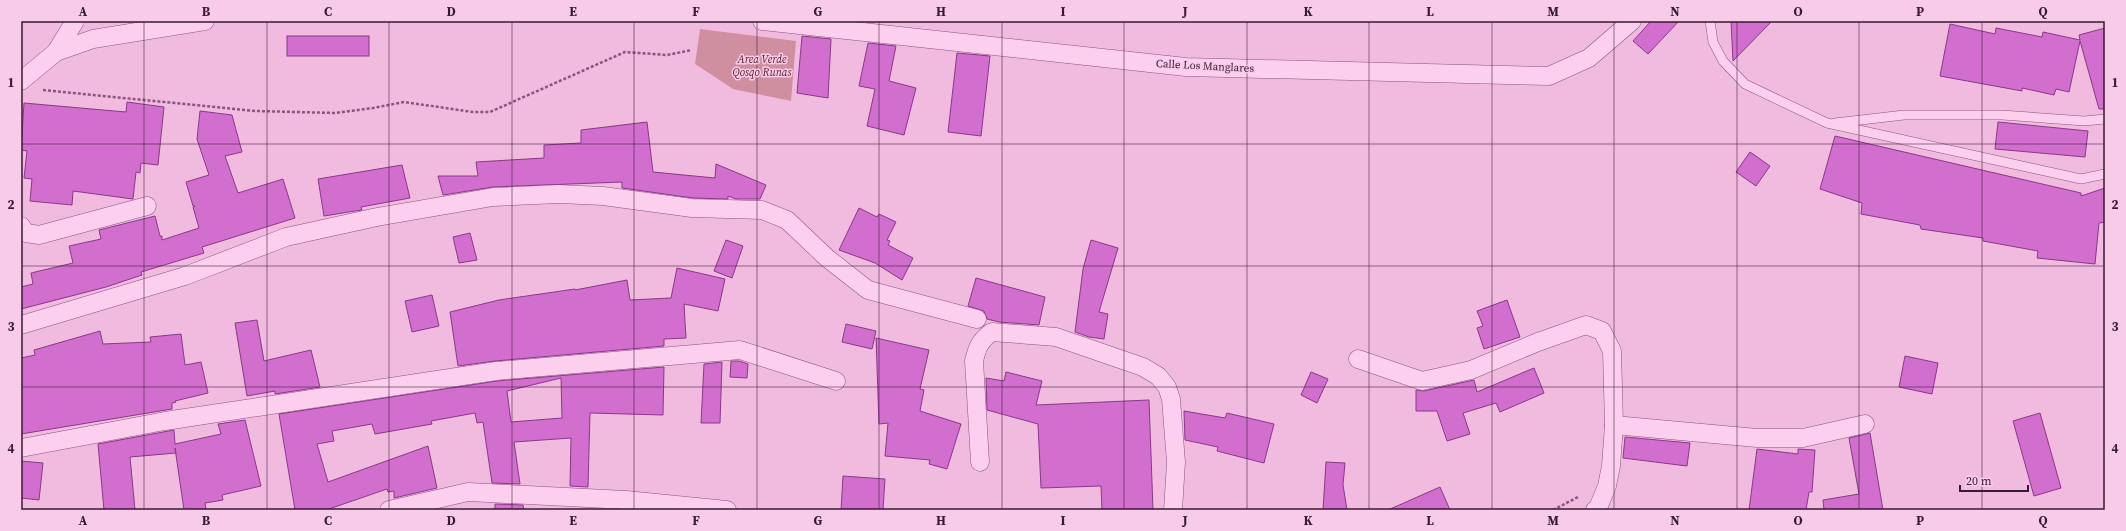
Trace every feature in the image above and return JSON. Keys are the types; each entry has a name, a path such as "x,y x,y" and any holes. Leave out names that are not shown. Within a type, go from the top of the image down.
{"street":[{"path":"29,85 56,52 75,21"},
{"path":"56,52 93,39 205,21"},
{"name":"Calle Los Manglares","path":"762,21 1186,67 1549,76 1589,58 1632,21"},
{"path":"21,325 185,276 286,237 377,217 493,197 559,194 602,196 692,208 762,210 787,220 827,258 868,290 976,319"},
{"path":"21,226 26,233 39,235 147,206"},
{"path":"1358,358 1422,381 1471,370 1538,342 1586,325 1602,331 1612,351 1614,425 1608,486 1598,508 1595,510"},
{"path":"980,462 974,361 977,348 982,339 992,332 1056,337 1143,367 1158,376 1167,387 1171,399 1176,462 1173,510"},
{"path":"21,448 166,422 496,371 740,350 836,381"},
{"path":"1614,425 1757,438 1803,438 1865,424"},
{"path":"389,510 468,492 626,500 727,510"}],"lane":[{"path":"1710,21 1713,42 1723,61 1745,84 1827,123 2081,179 2105,174"},
{"path":"1827,123 1904,115 2002,115 2084,121 2105,119"}],"path":[{"path":"29,85 255,111 335,113 404,102 473,112 490,112 625,52 667,55 692,50"}],"green space":[{"name":"Area Verde Qosqo Runas","path":"700,29 796,41 791,101 733,89 695,64"}],"building":[{"path":"1651,21 1679,21 1648,54 1633,41"},
{"path":"1731,21 1772,21 1733,61"},
{"path":"1950,24 1995,34 1996,28 2042,37 2043,32 2080,40 2079,35 2105,28 2105,109 2099,109 2080,41 2069,92 2056,89 2054,95 2022,88 2022,91 1940,76"},
{"path":"287,36 369,36 369,56 287,56"},
{"path":"802,36 831,39 828,98 797,93"},
{"path":"868,43 896,46 889,81 916,88 904,135 867,126 875,89 859,86"},
{"path":"957,53 990,56 981,136 948,132"},
{"path":"127,102 164,107 158,165 141,163 140,173 136,172 133,199 73,191 72,205 30,201 32,179 24,178 27,151 21,150 24,103 126,112"},
{"path":"200,111 232,115 242,152 225,156 238,193 283,179 295,218 202,247 204,253 141,272 142,275 106,287 21,309 21,287 33,284 31,273 73,263 69,246 101,239 99,230 155,216 162,240 199,228 193,207 195,206 193,206 186,182 209,175 197,139"},
{"path":"647,122 653,172 715,178 716,164 766,185 760,199 736,199 728,196 728,199 693,198 622,188 622,182 493,187 443,195 438,176 478,176 476,162 544,158 544,145 581,143 581,130"},
{"path":"1998,122 2088,131 2085,157 1995,149"},
{"path":"1835,136 2081,193 2081,196 2105,188 2105,222 2099,223 2095,264 2037,258 2038,251 1983,241 1983,238 1921,229 1920,225 1861,214 1862,203 1820,189"},
{"path":"1750,152 1770,166 1756,186 1736,172"},
{"path":"402,165 410,198 361,207 362,210 324,216 318,179"},
{"path":"859,208 877,217 879,214 896,222 887,240 890,241 888,245 913,258 902,280 875,263 839,250"},
{"path":"470,233 477,260 459,263 453,237"},
{"path":"726,240 743,246 732,278 714,271"},
{"path":"1091,240 1118,248 1099,312 1108,314 1104,339 1089,337 1075,332 1083,269"},
{"path":"677,268 725,279 718,311 684,304 686,338 664,339 664,346 495,361 458,366 450,312 499,300 575,290 627,280 630,300 671,298"},
{"path":"976,278 1045,297 1039,325 999,322 987,319 984,311 968,306"},
{"path":"432,295 439,326 412,332 405,301"},
{"path":"1507,300 1520,337 1484,349 1477,328 1483,326 1477,311"},
{"path":"257,320 264,361 311,350 320,387 275,394 275,391 247,396 235,323"},
{"path":"846,324 876,331 872,349 842,342"},
{"path":"100,331 103,344 151,342 150,337 181,334 185,365 201,362 208,393 175,401 176,402 172,403 172,409 21,434 21,358 35,355 34,350"},
{"path":"876,338 929,350 920,389 924,390 920,411 961,424 947,469 929,464 930,460 885,456 888,423 879,424"},
{"path":"1905,356 1938,363 1932,394 1899,387"},
{"path":"731,361 739,361 748,364 747,378 730,377"},
{"path":"722,362 720,423 701,423 704,364"},
{"path":"664,367 663,415 590,413 588,487 570,486 571,438 514,442 520,484 492,483 483,422 477,423 475,413 431,421 432,424 375,434 372,424 332,431 334,441 317,444 328,482 428,446 437,488 394,498 394,491 388,492 387,489 326,510 295,510 279,414 497,381","holes":["561,378 562,418 511,422 507,391"]},
{"path":"1534,368 1544,393 1500,412 1496,403 1463,413 1470,434 1447,441 1437,411 1416,411 1416,390 1424,391 1474,380 1477,392"},
{"path":"1006,372 1042,381 1036,405 1149,400 1153,510 1102,510 1101,486 1041,488 1038,424 987,410 986,378 1004,381"},
{"path":"1311,372 1328,379 1317,403 1301,395"},
{"path":"1184,411 1225,418 1227,413 1274,424 1264,463 1217,451 1218,447 1185,440"},
{"path":"2040,413 2061,488 2034,496 2013,421"},
{"path":"245,420 261,486 222,495 223,500 205,503 206,510 184,510 176,453 130,457 135,510 104,510 98,444 174,430 175,444 221,434 218,424"},
{"path":"1870,433 1883,510 1824,510 1823,500 1859,494 1849,438"},
{"path":"1625,437 1690,443 1687,466 1623,458"},
{"path":"1757,449 1798,454 1798,449 1815,450 1812,492 1809,492 1806,510 1749,510"},
{"path":"21,461 43,463 39,500 21,498"},
{"path":"1326,462 1345,463 1343,485 1347,510 1323,510"},
{"path":"843,476 885,479 883,510 841,510"},
{"path":"1440,487 1450,510 1388,510"},
{"path":"495,504 523,505 524,510 495,510"}]}
